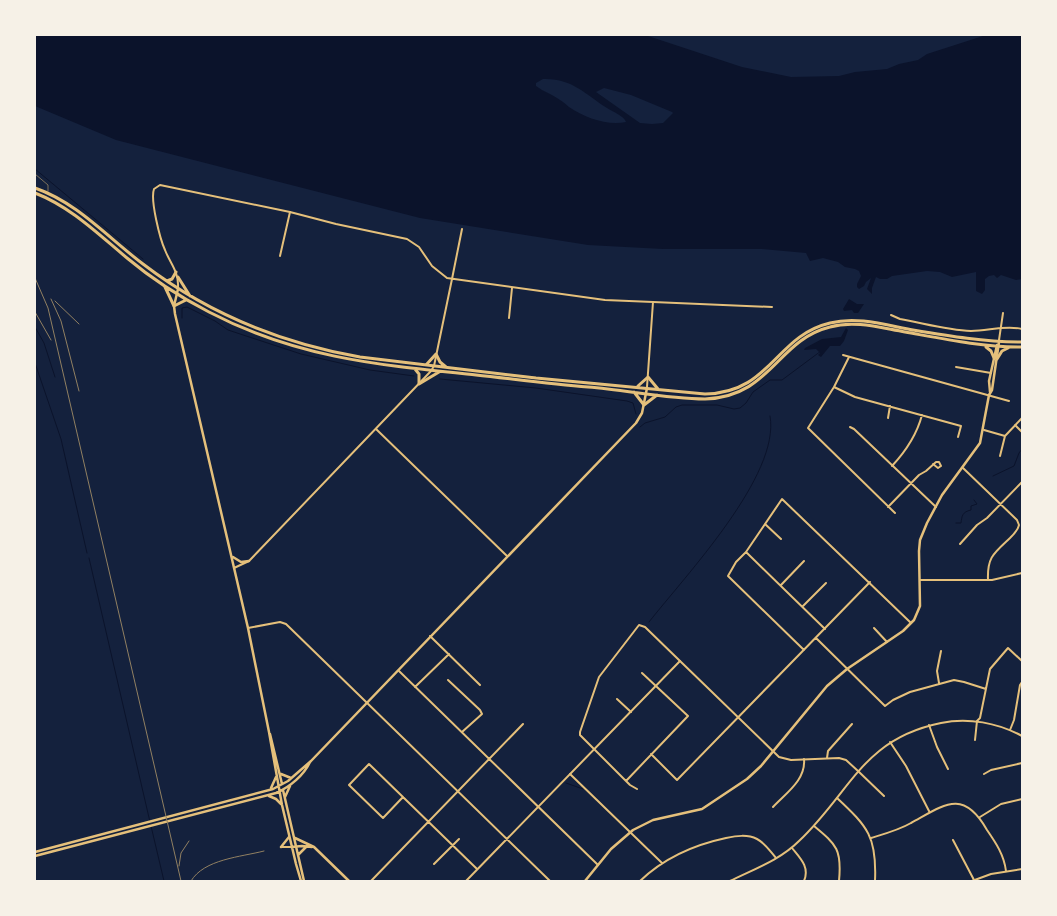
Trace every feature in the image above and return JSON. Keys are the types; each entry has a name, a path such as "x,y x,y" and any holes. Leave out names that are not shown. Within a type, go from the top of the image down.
{"highway":[{"path":"35,188 48,193 79,211 132,256 166,281 191,296 252,327 307,346 360,357 705,394 722,393 748,384 761,374 788,346 804,334 821,326 841,321 871,322 963,338 999,342 1022,342"},
{"path":"35,193 76,216 137,267 186,300 251,332 306,351 357,362 705,399 736,393 749,387 763,377 790,349 806,337 822,329 841,325 870,326 983,346 1022,347"},
{"path":"166,281 172,279 176,272"},
{"path":"178,277 191,296"},
{"path":"165,286 174,306 186,300"},
{"path":"983,346 991,351 995,358 1008,347"},
{"path":"425,365 436,354 440,362 446,367"},
{"path":"415,368 419,374 418,384"},
{"path":"418,384 440,372"},
{"path":"637,387 648,377 658,389"},
{"path":"634,392 644,405 658,394"}],"main road":[{"path":"178,289 174,306 175,314 248,628 291,847 303,881"},
{"path":"989,394 991,373 999,342"},
{"path":"585,881 611,849 629,832 653,820 702,809 747,779 760,767 823,690 847,669 888,642 911,623 919,608 920,542 927,522 945,492 978,448 994,376 995,358"},
{"path":"991,373 994,376"},
{"path":"35,854 270,790 282,785 311,760 636,423 644,405 647,388"},
{"path":"232,556 239,561 249,561"},
{"path":"269,732 272,736 303,881"},
{"path":"176,816 279,791 290,785 308,767 311,760"},
{"path":"280,774 291,778"},
{"path":"270,790 276,776"},
{"path":"285,797 290,785"},
{"path":"268,795 282,805"},
{"path":"294,837 314,847 350,881"},
{"path":"281,847 289,838"},
{"path":"298,855 307,846"},
{"path":"291,847 314,847"}],"street":[{"path":"178,289 178,277 162,242 153,200 154,189 160,185 407,239 419,247 438,273 452,279 605,300 772,307"},
{"path":"280,256 290,212"},
{"path":"234,568 249,561 431,371 434,366 462,229"},
{"path":"509,318 512,288"},
{"path":"647,388 652,302"},
{"path":"999,342 1003,313"},
{"path":"891,315 900,319 963,330 1008,327 1022,329"},
{"path":"843,355 1010,401"},
{"path":"849,357 834,387 808,428 894,513"},
{"path":"956,367 991,373"},
{"path":"834,387 848,395 961,426 958,437"},
{"path":"888,418 890,406"},
{"path":"892,466 903,455 918,429 922,415"},
{"path":"1000,456 1005,436 1022,418"},
{"path":"1015,425 1022,432"},
{"path":"850,427 936,507"},
{"path":"376,428 507,556"},
{"path":"983,430 1005,436"},
{"path":"888,507 933,464"},
{"path":"964,468 1000,503 1019,525 1016,532 991,557 988,566 988,580"},
{"path":"960,544 1022,482"},
{"path":"804,650 728,576 782,499 911,623"},
{"path":"765,524 781,539"},
{"path":"746,552 825,629"},
{"path":"780,586 804,561"},
{"path":"919,580 988,580 1022,573"},
{"path":"803,607 826,582"},
{"path":"651,754 678,780 870,582"},
{"path":"248,628 280,622 286,624 550,881"},
{"path":"637,789 626,781 580,736 580,732 599,677 640,625 645,627 779,757 784,759 839,758 846,760 884,796"},
{"path":"874,628 888,642"},
{"path":"430,636 480,684"},
{"path":"816,638 885,706 910,692 954,680 986,690"},
{"path":"975,740 977,721 980,718 990,668 1008,648 1022,662"},
{"path":"939,684 937,672 941,651"},
{"path":"415,687 449,654"},
{"path":"466,881 680,661"},
{"path":"397,670 598,865"},
{"path":"626,781 688,716 642,673"},
{"path":"448,680 482,714 462,732"},
{"path":"1010,730 1022,682"},
{"path":"617,698 631,712"},
{"path":"730,881 792,848 814,826 858,771 890,742 907,733 929,725 952,721 977,721 1010,730 1022,736"},
{"path":"371,881 523,724"},
{"path":"827,758 832,746 852,724"},
{"path":"929,725 948,769"},
{"path":"890,742 906,766 930,812"},
{"path":"773,807 802,775 804,759"},
{"path":"984,774 990,770 1022,763"},
{"path":"403,797 383,818 349,785 369,764 403,797 452,846 477,870"},
{"path":"570,774 662,863"},
{"path":"837,798 859,817 871,838 876,858 875,881"},
{"path":"980,817 1000,804 1022,799"},
{"path":"871,838 909,824 941,806 958,804 967,807 980,817 1001,852 1006,871"},
{"path":"814,826 830,840 838,851 841,862 839,881"},
{"path":"640,881 662,863 687,849 711,841 740,836 756,839 765,845 776,858"},
{"path":"434,864 459,839"},
{"path":"953,840 973,880 1022,868"},
{"path":"281,847 291,847"},
{"path":"792,848 805,866 807,872 804,881"}],"lane":[{"path":"35,174 48,185 48,193"}],"water":[{"path":"35,35 645,35 742,67 791,77 839,76 855,72 887,69 918,60 927,54 986,35 1022,35 1022,279 1016,280 1001,275 997,278 994,275 989,276 985,279 985,290 982,294 976,291 976,272 952,277 940,272 927,271 892,276 887,279 876,277 872,294 867,289 871,278 859,289 857,284 861,276 859,271 823,258 810,261 806,253 762,249 663,249 588,245 420,218 116,140 35,106","holes":["543,79 562,81 578,88 621,116 626,122 604,122 582,115 536,86 536,83","604,88 631,95 673,113 663,123 640,123 596,92"]},
{"path":"849,299 857,304 864,304 858,313 854,313 852,310 844,311 843,309"},
{"path":"846,328 848,330 840,346 830,346 821,357 816,349 804,350 822,339 841,337"}],"waterway":[{"path":"35,169 143,259"},
{"path":"182,318 182,308 187,307 228,330 301,354 370,370 414,376"},
{"path":"35,327 44,343 55,377"},
{"path":"640,427 645,423 665,417 676,407 682,405 717,405 734,409 740,408 746,403 753,392 770,380 782,380 821,351"},
{"path":"35,363 61,439 87,553"},
{"path":"440,379 536,388 627,401 633,403 636,414"},
{"path":"649,622 706,552 746,495 761,467 769,440 770,416"},
{"path":"993,476 1014,466 1022,449"},
{"path":"956,523 961,523 964,513 971,510 971,506 977,504 974,500"},
{"path":"89,558 150,822"},
{"path":"566,783 583,789"},
{"path":"151,826 164,881"}],"railway":[{"path":"35,278 48,308 181,881"},
{"path":"51,299 61,321 79,391"},
{"path":"55,301 79,324"},
{"path":"35,312 51,340"},
{"path":"179,866 181,853 189,841"},
{"path":"191,881 197,874 214,863 264,851"}]}
